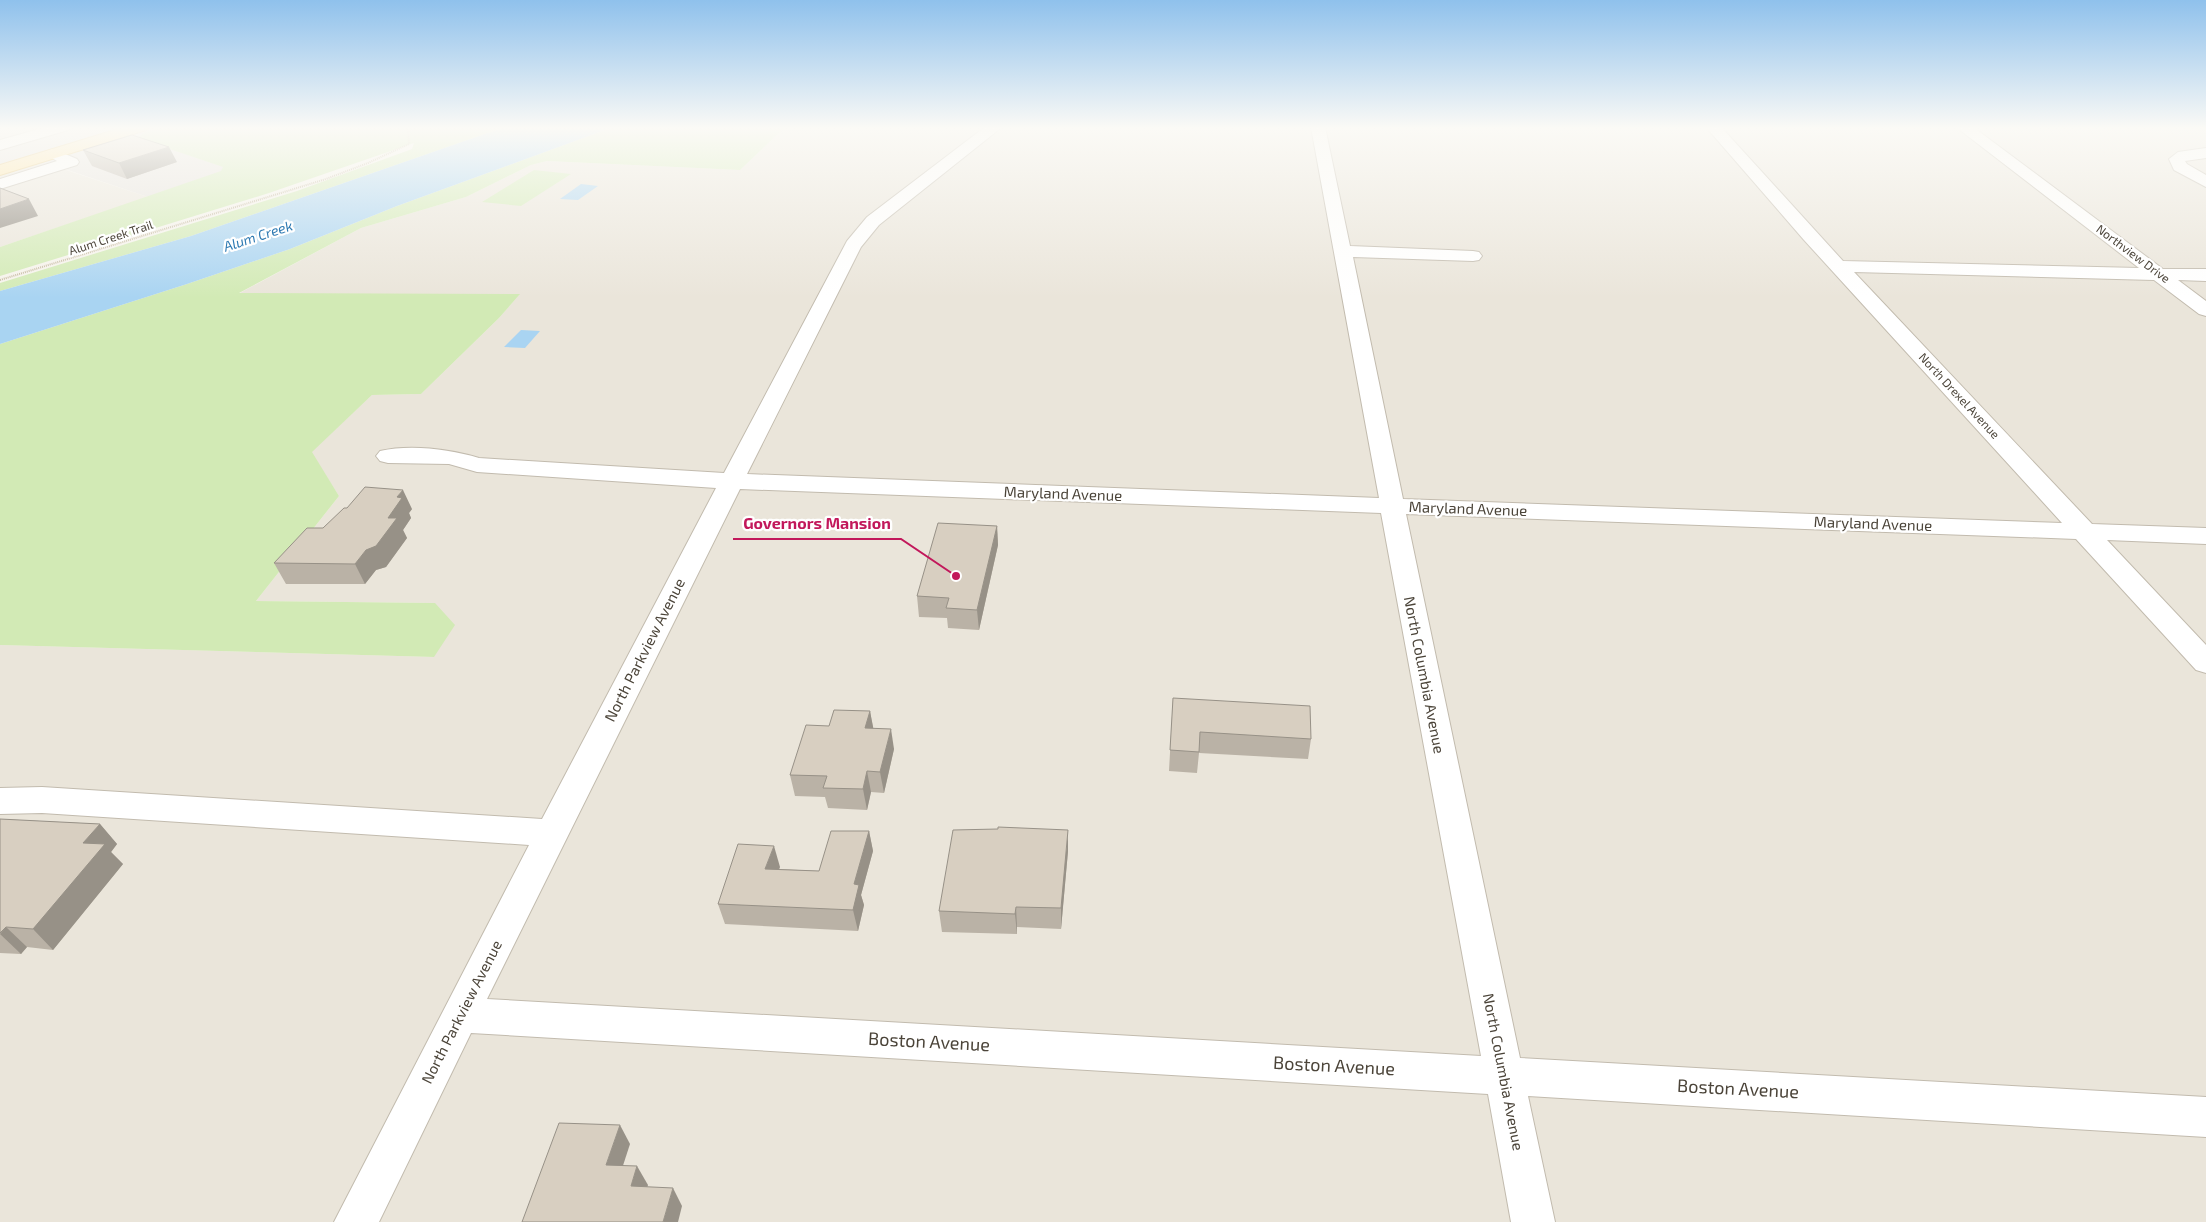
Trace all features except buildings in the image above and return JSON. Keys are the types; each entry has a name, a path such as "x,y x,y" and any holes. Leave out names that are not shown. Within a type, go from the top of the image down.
{"street":[{"name":"North Parkview Avenue","path":"356,1222 730,481 852,245 873,221 921,184"},
{"name":"North Columbia Avenue","path":"1329,184 1533,1222"},
{"name":"North Drexel Avenue","path":"1765,184 2206,663"},
{"name":"Northview Drive","path":"2039,184 2206,310"},
{"path":"1342,252 1473,256"},
{"path":"1839,266 2008,272 2206,275"},
{"name":"Maryland Avenue","path":"388,456 451,457 477,465 730,481 2206,536"},
{"path":"0,800 42,800 552,833"},
{"name":"Boston Avenue","path":"461,1015 2206,1117"}],"path":[{"name":"Alum Creek Trail","path":"0,280 74,259 307,184"}],"shaded area":[{"path":"0,184 109,184 148,197 0,247"},
{"path":"109,184 186,184 148,197"},
{"path":"492,184 2206,184 2206,1222 0,1222 0,645 434,657 435,603 256,601 339,496 311,452 372,395 421,394 499,318 519,295 238,294 361,228 466,197"}],"green space":[{"path":"183,184 295,184 0,276 0,247"},
{"path":"316,184 341,184 191,236 0,291 0,283"},
{"path":"457,184 492,184 466,197 361,228 239,293 520,294 499,318 421,394 372,395 312,452 339,496 256,601 435,603 455,625 434,657 0,645 0,344 290,249"},
{"path":"511,184 555,184 521,206 482,202"}],"water":[{"name":"Alum Creek","path":"341,184 457,184 290,249 0,344 0,291 191,236"},
{"path":"581,184 598,186 578,200 560,199"},
{"path":"521,330 540,331 525,348 504,347"}],"place":[{"name":"Governors Mansion","path":"956,576"}]}
